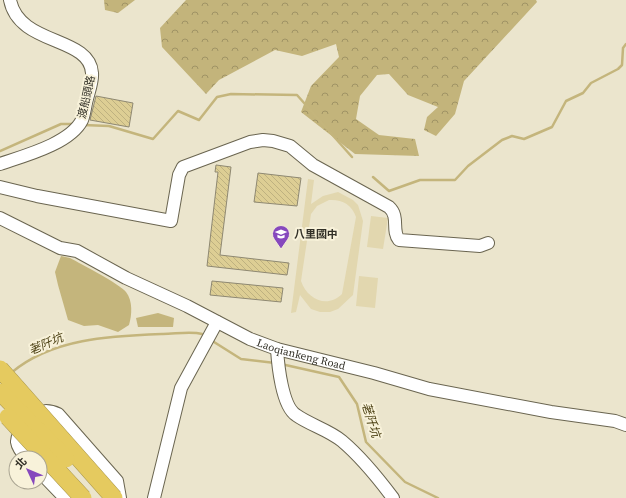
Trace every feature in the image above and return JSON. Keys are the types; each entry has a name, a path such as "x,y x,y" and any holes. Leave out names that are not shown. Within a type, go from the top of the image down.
{"highway":[{"path":"0,369 114,498"},
{"path":"0,392 61,453 101,498"},
{"path":"0,408 83,498"},
{"path":"0,422 27,450"}],"street":[{"name":"渡船頭路","path":"0,164 39,151 79,124 92,78 92,71 88,61 72,47 30,30 13,11 10,0"},
{"path":"0,187 37,196 171,221 179,175 183,167 250,142 263,140 273,141 290,146 313,165 389,207 394,213 395,233 399,240 480,246 488,243"},
{"name":"Laoqiankeng Road","path":"0,218 60,248 77,251 126,278 217,322 250,340 277,358 374,373 429,389 551,412 615,421 626,426"},
{"path":"154,498 181,388 217,322"},
{"path":"277,358 287,404 294,415 341,440 382,483 393,498"},
{"path":"0,400 26,426"},
{"path":"20,450 17,442 19,432 42,413 52,412 58,414 117,482 120,498"},
{"path":"48,480 65,498"}],"green space":[{"path":"104,0 135,0 118,13 105,10"},
{"path":"186,0 536,0 537,2 464,81 455,114 436,136 424,130 427,117 438,107 408,95 389,74 377,75 360,96 356,119 379,135 415,139 419,156 355,154 301,112 311,86 339,57 336,44 302,56 275,50 219,80 206,94 162,47 160,28"}],"shaded area":[{"path":"308,179 314,180 311,204 323,196 338,192 353,200 358,205 363,221 353,295 338,309 330,312 320,312 311,309 300,295 296,312 291,313","holes":["329,200 338,200 346,203 352,209 356,217 342,294 330,301 324,301 318,300 308,293 301,281 311,214 317,206"]},
{"path":"371,216 388,218 383,249 367,247"},
{"path":"61,256 70,258 91,269 126,292 130,300 131,308 129,325 118,332 98,325 84,326 68,320 55,272"},
{"path":"359,276 378,278 375,308 356,306"},
{"path":"158,313 174,318 173,327 138,327 136,318"}],"building":[{"path":"96,96 133,103 129,127 90,120"},
{"path":"216,165 231,167 220,255 289,263 287,275 207,266 218,172 215,172"},
{"path":"258,173 301,178 297,206 254,202"},
{"path":"212,281 283,288 281,302 210,295"}],"waterway":[{"path":"373,177 389,191 420,180 455,180 468,166 502,140 512,136 524,139 552,127 566,101 583,93 591,83 618,69 622,65 623,48 626,44"},
{"path":"83,125 109,126 153,139 178,111 199,120 217,97 231,94 297,95 352,157"},
{"path":"0,151 61,124 74,124"},
{"name":"荖阡坑","path":"11,373 27,361 45,352 83,341 123,336 188,333 202,334"},
{"name":"荖阡坑","path":"214,342 241,359 275,363"},
{"name":"荖阡坑","path":"281,364 339,377 357,404 366,442 405,482 438,498"}],"place":[{"name":"八里國中","path":"281,249"}]}
